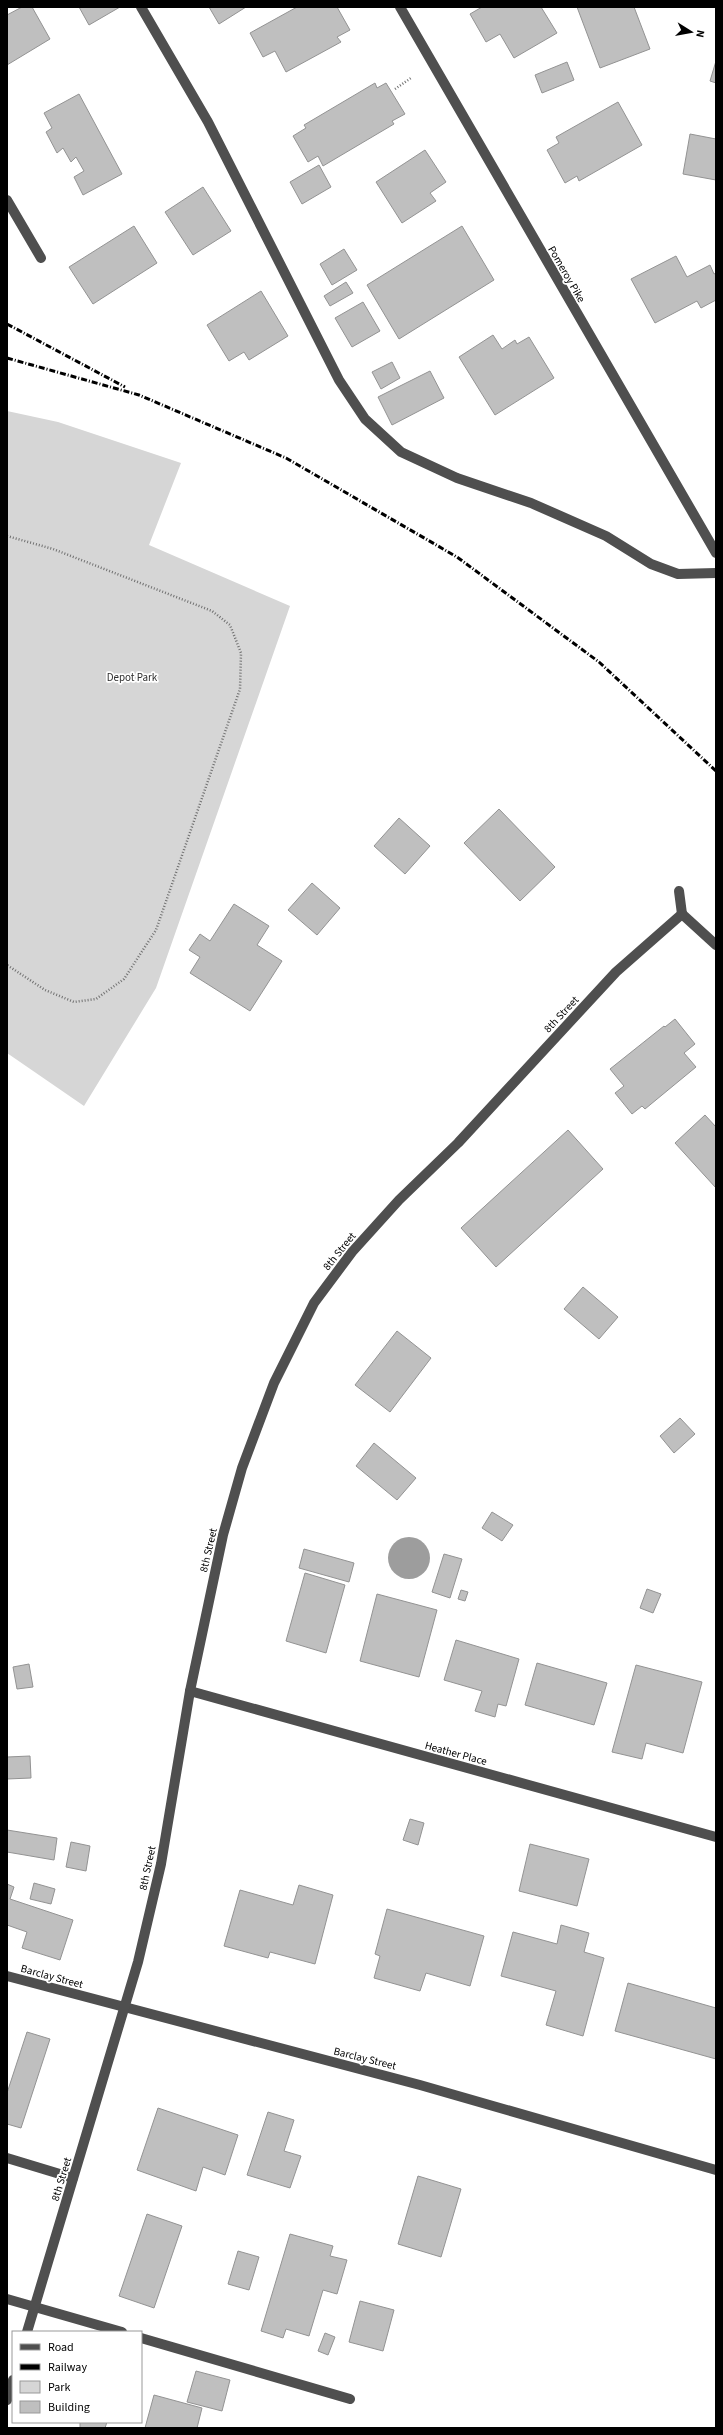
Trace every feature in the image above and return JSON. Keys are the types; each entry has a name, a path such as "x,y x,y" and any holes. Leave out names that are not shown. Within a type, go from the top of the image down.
{"street":[{"path":"141,7 208,122 339,380 365,419 400,452 457,478 531,503 606,536 651,564 678,574 716,573"},
{"name":"Pomeroy Pike","path":"400,7 716,553"},
{"path":"7,200 41,258"},
{"path":"679,891 682,914 716,945"},
{"name":"8th Street","path":"27,2331 138,1962 161,1864 190,1690 223,1535 242,1468 274,1383 314,1303 352,1252 399,1200 458,1143 616,972 682,914"},
{"name":"Heather Place","path":"190,1690 716,1837"},
{"name":"Barclay Street","path":"7,1976 420,2085 716,2170"},
{"path":"7,2158 73,2178"},
{"path":"7,2299 119,2331"},
{"path":"142,2338 350,2399"},
{"path":"7,2400 12,2383"}],"path":[{"path":"395,89 416,74"},
{"path":"7,536 53,549 212,611 230,625 241,653 240,689 159,922 124,979 96,999 74,1002 45,990 7,965"}],"green space":[{"name":"Depot Park","path":"7,411 58,422 181,463 149,545 290,606 156,988 84,1106 7,1053"}],"shaded area":[{"path":"409,1537 424,1543 430,1558 424,1573 409,1579 394,1573 388,1558 394,1543"}],"building":[{"path":"22,7 32,7 50,39 7,65 7,15"},
{"path":"79,7 120,7 89,25"},
{"path":"209,7 246,7 219,24"},
{"path":"297,7 337,7 350,30 337,37 341,42 286,72 275,51 263,57 250,33"},
{"path":"482,7 541,7 557,33 514,58 500,34 486,42 470,14"},
{"path":"577,7 634,7 650,49 600,68"},
{"path":"716,61 716,83 710,81"},
{"path":"567,62 574,80 542,93 535,75"},
{"path":"375,83 377,88 386,83 405,114 392,121 394,124 323,166 318,156 308,162 293,136 306,128 304,125"},
{"path":"79,94 122,174 83,195 74,177 84,171 76,157 71,162 63,148 57,153 46,132 52,128 44,113"},
{"path":"618,102 642,145 579,181 577,176 565,183 547,150 559,143 556,137"},
{"path":"690,134 716,139 716,180 683,174"},
{"path":"425,150 446,182 430,193 436,201 402,223 376,182"},
{"path":"319,165 331,187 302,204 290,182"},
{"path":"203,187 231,231 193,255 165,212"},
{"path":"134,226 157,263 93,304 69,267"},
{"path":"462,226 494,280 399,339 367,285"},
{"path":"344,249 357,270 332,285 320,264"},
{"path":"676,256 687,277 710,265 714,274 716,273 716,300 701,308 697,301 655,323 631,279"},
{"path":"346,282 353,293 330,306 324,296"},
{"path":"261,291 288,336 249,360 244,352 229,361 207,325"},
{"path":"363,302 380,331 352,347 335,318"},
{"path":"493,335 502,349 515,340 517,344 529,337 554,378 495,415 459,357"},
{"path":"392,362 400,378 381,389 372,372"},
{"path":"430,371 444,398 392,425 378,397"},
{"path":"499,809 555,867 520,901 464,843"},
{"path":"399,818 430,846 405,874 374,846"},
{"path":"312,883 340,908 317,935 288,910"},
{"path":"234,904 269,926 257,945 282,961 250,1011 190,973 200,957 189,950 200,934 210,941"},
{"path":"675,1019 695,1044 684,1053 696,1067 645,1109 642,1106 632,1114 615,1093 624,1086 610,1069"},
{"path":"705,1115 716,1127 716,1188 675,1143"},
{"path":"568,1130 603,1169 496,1267 461,1228"},
{"path":"583,1287 618,1317 599,1339 564,1309"},
{"path":"397,1331 431,1358 390,1412 355,1385"},
{"path":"680,1418 695,1434 674,1453 660,1436"},
{"path":"374,1443 416,1478 397,1500 356,1466"},
{"path":"492,1512 513,1525 502,1541 482,1528"},
{"path":"304,1549 354,1563 349,1582 299,1568"},
{"path":"444,1554 462,1559 450,1598 432,1592"},
{"path":"305,1573 345,1585 326,1653 286,1641"},
{"path":"647,1589 661,1594 653,1613 640,1608"},
{"path":"461,1590 468,1592 465,1601 458,1599"},
{"path":"377,1594 437,1610 419,1677 360,1661"},
{"path":"456,1640 519,1659 506,1706 498,1704 495,1717 475,1711 482,1691 444,1680"},
{"path":"537,1663 607,1683 594,1725 525,1705"},
{"path":"29,1664 33,1687 17,1689 13,1667"},
{"path":"636,1665 702,1682 683,1753 646,1743 642,1759 612,1752"},
{"path":"30,1756 31,1778 7,1779 7,1757"},
{"path":"410,1819 424,1823 418,1845 403,1840"},
{"path":"7,1830 57,1838 54,1860 7,1852"},
{"path":"71,1842 90,1846 86,1871 66,1867"},
{"path":"530,1844 589,1859 577,1906 519,1891"},
{"path":"34,1883 55,1889 51,1904 30,1899"},
{"path":"7,1884 14,1887 10,1899 73,1920 60,1960 22,1948 27,1932 7,1925"},
{"path":"299,1885 333,1895 315,1964 270,1952 268,1958 224,1946 240,1890 293,1905"},
{"path":"387,1909 484,1936 470,1986 426,1973 420,1991 374,1978 380,1956 375,1954"},
{"path":"561,1925 589,1933 584,1952 604,1958 583,2036 546,2025 556,1991 501,1976 513,1932 557,1944"},
{"path":"628,1983 716,2008 716,2059 615,2031"},
{"path":"27,2032 50,2039 21,2128 7,2124 7,2093"},
{"path":"158,2108 238,2135 225,2175 203,2167 196,2191 137,2170"},
{"path":"268,2112 294,2120 284,2151 301,2156 290,2188 247,2175"},
{"path":"418,2176 461,2189 441,2257 398,2244"},
{"path":"147,2214 182,2226 154,2308 119,2296"},
{"path":"290,2234 333,2246 330,2256 347,2260 337,2294 323,2290 309,2336 286,2329 283,2338 261,2331"},
{"path":"238,2251 259,2257 249,2290 228,2284"},
{"path":"360,2301 394,2310 383,2351 349,2342"},
{"path":"325,2333 335,2337 328,2355 318,2351"},
{"path":"196,2371 230,2380 222,2411 187,2402"},
{"path":"154,2395 202,2408 197,2428 145,2428"},
{"path":"80,2423 107,2423 105,2428 80,2428"}],"railway":[{"path":"7,324 125,387"},
{"path":"7,358 139,395 286,458 457,557 599,662 716,771"}]}
